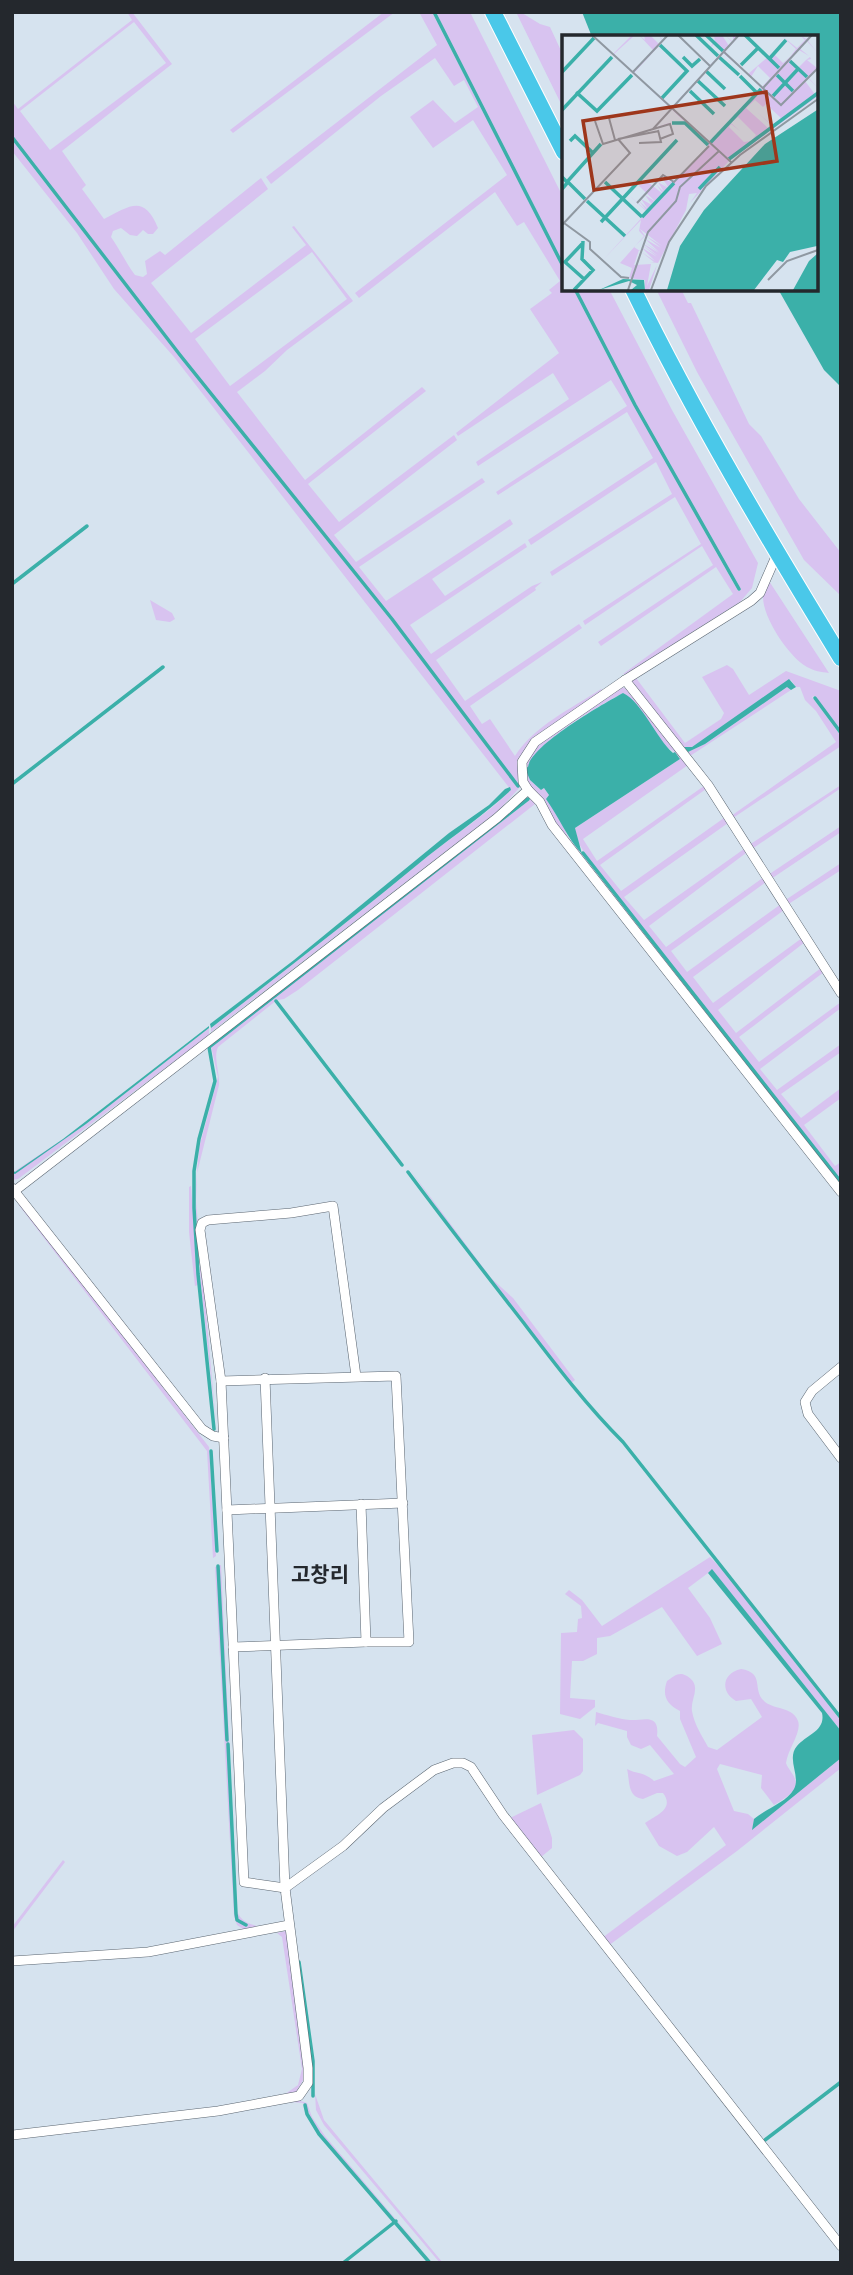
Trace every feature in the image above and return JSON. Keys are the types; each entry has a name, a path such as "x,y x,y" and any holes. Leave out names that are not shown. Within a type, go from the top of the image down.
{"highway":[{"path":"494,12 562,148"},
{"path":"634,290 777,554 841,658"}],"street":[{"path":"777,554 760,593 751,601 625,680 535,742 522,762 523,782 540,802 552,825 841,1192"},
{"path":"625,680 708,785 841,993"},
{"path":"224,1438 202,1430 13,1190 405,891 528,790"},
{"path":"356,1376 333,1206 290,1213 208,1220 202,1223 200,1230 221,1381 244,1882 285,1888 343,1846 383,1808 434,1770 453,1763 463,1763 471,1767 503,1815 841,2246"},
{"path":"841,1367 812,1391 805,1402 808,1414 841,1458"},
{"path":"221,1381 396,1376 403,1503 409,1642 233,1647"},
{"path":"13,2135 218,2111 299,2096 308,2083 285,1888 265,1378"},
{"path":"227,1510 403,1503"},
{"path":"361,1504 366,1643"},
{"path":"12,1961 148,1952 289,1925"}],"shaded area":[{"path":"127,12 132,12 172,64 62,151 86,185 82,189 104,219 136,206 147,210 153,217 158,228 153,234 143,230 137,236 130,235 121,228 113,231 111,237 135,275 143,277 147,274 145,261 160,251 165,255 261,178 268,189 151,283 191,333 306,245 292,227 294,226 353,301 287,350 237,392 305,480 422,387 426,391 308,484 339,522 454,435 457,440 334,535 356,562 482,478 485,482 359,567 386,601 510,519 513,524 432,579 445,596 525,543 527,547 410,625 431,654 542,582 536,590 436,660 465,701 579,624 582,628 470,706 482,724 490,719 515,756 543,726 601,689 603,691 543,731 528,746 521,786 498,811 211,1032 211,1028 511,790 174,357 114,289 77,233 12,151 12,140 518,785 392,619 181,355 12,136 12,101 18,109 132,20","holes":["134,22 166,63 50,150 20,111","312,252 347,299 230,386 195,339"]},
{"path":"384,12 395,12 233,133 230,130"},
{"path":"419,12 432,12 562,266 562,290 575,290 634,405 738,591 740,589 635,405 577,290 610,290 672,410 758,563 752,588 740,602 626,674 623,674 733,594 716,567 601,646 598,642 713,565 702,546 585,625 583,621 701,544 675,497 552,576 550,572 672,494 656,462 531,545 528,540 653,458 627,412 498,495 496,492 627,406 611,380 478,466 476,462 569,399 553,373 458,436 456,433 559,353 530,309 552,293 549,290 560,281 524,222 517,226 495,192 359,298 355,293 507,175 473,120 433,148 410,117 433,100 455,123 478,107 464,80 454,86 435,58 381,96 271,184 266,177 437,45"},
{"path":"435,12 470,12 562,195 562,262"},
{"path":"582,12 841,12 841,387 824,370 779,290 818,290 818,35 591,35"},
{"path":"522,13 550,27 562,53 562,106 517,14"},
{"path":"656,290 682,290 688,303 691,303 749,424 761,436 799,499 841,553 841,596 804,560 697,372"},
{"path":"769,581 829,673 812,669 800,662 778,636 764,606 763,597"},
{"path":"150,600 172,613 175,619 170,622 156,620"},
{"path":"727,665 733,669 749,695 786,671 841,691 841,732 814,696 812,697 841,736 841,746 733,818 731,816 836,742 816,711 805,700 800,687 796,687 791,680 692,747 684,747 631,683 632,678 636,678 685,743 721,719 724,713 702,677"},
{"path":"789,679 796,687 791,690 787,687 705,744 688,752 684,747 692,747"},
{"path":"622,687 629,690 688,765 583,839 597,861 704,786 706,789 600,865 621,891 724,818 728,823 624,897 644,920 744,849 746,853 649,926 666,947 764,877 766,882 671,951 687,972 781,904 784,910 693,977 713,1003 802,938 805,942 718,1010 736,1033 821,968 824,972 739,1037 759,1062 841,1002 841,1008 760,1069 777,1090 841,1044 841,1052 781,1094 801,1118 841,1088 841,1098 804,1125 835,1166 841,1162 841,1181 590,862 578,842 575,828 680,759 676,753 665,746 623,693 557,735 535,756 528,767 522,769 534,748"},
{"path":"787,687 791,690 690,756 688,752 705,744"},
{"path":"623,693 636,704 680,759 575,828 582,854 546,799 549,795 544,788 541,790 530,780 527,773 523,775 522,769 528,767 532,758 554,737"},
{"path":"528,773 530,780 541,790 544,788 549,795 546,799 559,817 568,837 841,1183 841,1189 561,833 538,793 535,793 523,775"},
{"path":"841,785 841,788 752,849 749,845"},
{"path":"510,787 511,790 491,807 211,1028 210,1024"},
{"path":"531,799 535,804 298,990 284,999 277,1000 218,1047 216,1056 219,1085 197,1173 196,1201 216,1424 201,1285 195,1197 199,1148 218,1077 211,1046"},
{"path":"841,826 841,832 771,879 768,875"},
{"path":"841,863 841,870 787,905 784,901"},
{"path":"209,1026 86,1124 15,1174 12,1173 12,1170 15,1172 63,1139"},
{"path":"209,1028 209,1035 18,1179 12,1180 12,1173 86,1124"},
{"path":"408,1167 491,1278 513,1298 575,1380 571,1383 483,1272"},
{"path":"191,1186 198,1285 195,1286 189,1232"},
{"path":"18,1204 26,1210 209,1447 216,1556 213,1558 207,1451"},
{"path":"710,1557 841,1721 841,1731 712,1570 688,1588 710,1618 722,1644 697,1656 662,1607 610,1636 597,1638 597,1654 583,1661 572,1661 570,1698 595,1700 595,1707 580,1719 560,1714 561,1633 577,1632 578,1619 582,1618 581,1606 565,1594 569,1590 582,1600 602,1626"},
{"path":"221,1565 237,1911 245,1921 266,1928 246,1931 237,1925 234,1916 215,1567"},
{"path":"712,1569 841,1731 841,1758 752,1830 754,1819 786,1798 794,1789 794,1751 821,1724 822,1713 708,1573"},
{"path":"741,1669 749,1671 756,1678 759,1692 765,1702 792,1713 799,1725 786,1763 794,1777 795,1787 789,1795 774,1805 761,1788 762,1775 720,1764 717,1769 734,1811 748,1814 754,1819 753,1829 841,1758 841,1768 737,1851 608,1946 602,1938 726,1845 714,1827 687,1852 677,1856 659,1846 645,1823 663,1811 666,1799 663,1793 643,1799 634,1795 627,1769 654,1781 674,1774 650,1745 641,1749 631,1745 627,1731 598,1723 595,1726 596,1712 626,1719 653,1721 656,1724 657,1736 685,1767 696,1757 680,1719 680,1711 666,1699 667,1681 679,1674 692,1680 695,1688 692,1706 694,1721 708,1747 717,1750 762,1717 751,1699 736,1701 727,1693 727,1679 730,1674"},
{"path":"574,1730 583,1739 583,1771 580,1775 537,1795 532,1735"},
{"path":"541,1803 552,1838 552,1848 541,1857 510,1818"},
{"path":"63,1860 65,1862 12,1932 12,1927"},
{"path":"286,1931 305,2077 296,2092 281,2097 298,2085 302,2069 282,1937 277,1933"},
{"path":"315,2094 324,2120 443,2263 440,2263 324,2125 316,2110"},
{"path":"295,2099 307,2103 312,2117 325,2136 433,2263 320,2133 303,2103 292,2102 70,2130 66,2135 65,2130"}],"waterway":[{"path":"434,12 562,264"},
{"path":"12,137 180,355 392,619 518,786"},
{"path":"576,290 635,405 739,589"},
{"path":"12,584 87,526"},
{"path":"12,784 163,667"},
{"path":"815,698 841,733"},
{"path":"214,1429 194,1208 194,1171 199,1139 215,1081 209,1047 528,799"},
{"path":"583,853 841,1182"},
{"path":"276,1001 402,1165"},
{"path":"408,1172 559,1369 623,1442 841,1718"},
{"path":"211,1451 217,1551"},
{"path":"218,1566 227,1740"},
{"path":"228,1744 236,1914 237,1920 246,1925"},
{"path":"299,1962 313,2061 313,2096"},
{"path":"765,2140 841,2082"},
{"path":"305,2105 307,2114 319,2134 430,2263"},
{"path":"343,2263 396,2221"}],"district":[{"name":"고창리","path":"320,1574"}]}
